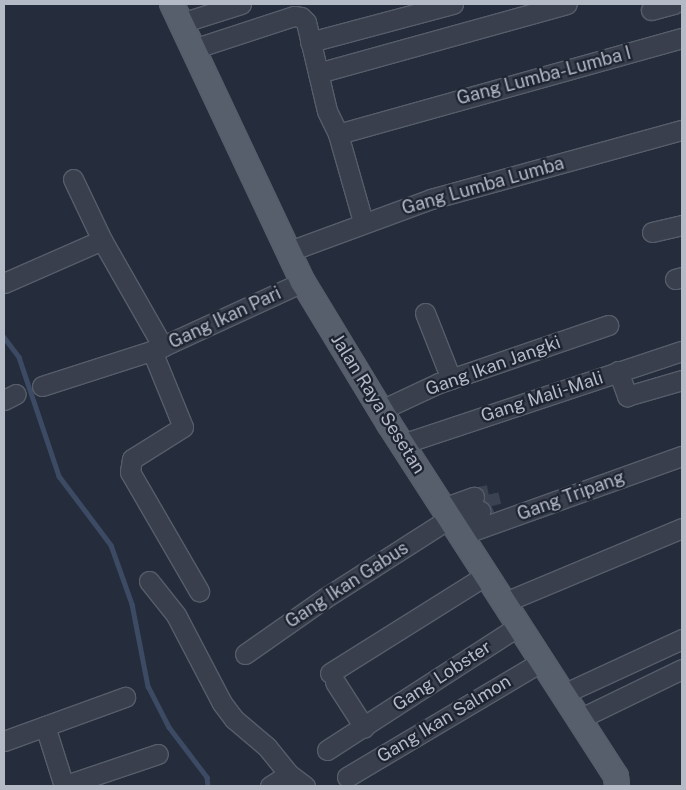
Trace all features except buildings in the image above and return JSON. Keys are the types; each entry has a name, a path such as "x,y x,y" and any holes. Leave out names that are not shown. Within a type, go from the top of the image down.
{"main road":[{"name":"Jalan Raya Sesetan","path":"177,13 287,252 303,282 402,444 620,783"}],"street":[{"path":"177,13 240,4"},
{"path":"310,42 453,4"},
{"path":"318,73 567,4"},
{"path":"651,10 674,4"},
{"path":"194,49 294,16 306,22 327,111 338,134 363,222"},
{"name":"Gang Lumba-Lumba I","path":"338,134 682,38"},
{"name":"Gang Lumba Lumba","path":"287,252 363,222 431,199 682,130"},
{"path":"42,386 157,349 73,179"},
{"path":"652,232 682,225"},
{"path":"4,283 102,240"},
{"name":"Gang Ikan Pari","path":"199,591 159,525 129,467 132,459 183,426 157,349 303,282"},
{"path":"425,313 451,379"},
{"name":"Gang Ikan Jangki","path":"381,410 451,379 608,326"},
{"name":"Gang Mali-Mali","path":"402,444 682,351"},
{"path":"618,371 627,396 682,380"},
{"name":"Gang Tripang","path":"452,521 682,456"},
{"path":"452,521 477,504"},
{"name":"Gang Ikan Gabus","path":"245,654 325,598 452,521"},
{"path":"505,602 682,528"},
{"path":"364,727 332,678 486,575"},
{"path":"149,581 176,615 222,703 234,719 267,747 288,774 305,786"},
{"name":"Gang Lobster","path":"327,750 519,626"},
{"path":"563,694 682,639"},
{"name":"Gang Ikan Salmon","path":"347,778 542,661"},
{"path":"579,719 682,669"},
{"path":"4,741 125,697"},
{"path":"45,726 64,786 158,754"},
{"path":"270,786 288,774"}],"waterway":[{"path":"4,337 19,357 59,476 111,545 132,604 148,686 169,727 207,777 208,786"}],"tunnel":[{"path":"474,497 489,494 492,506 480,511"}]}
